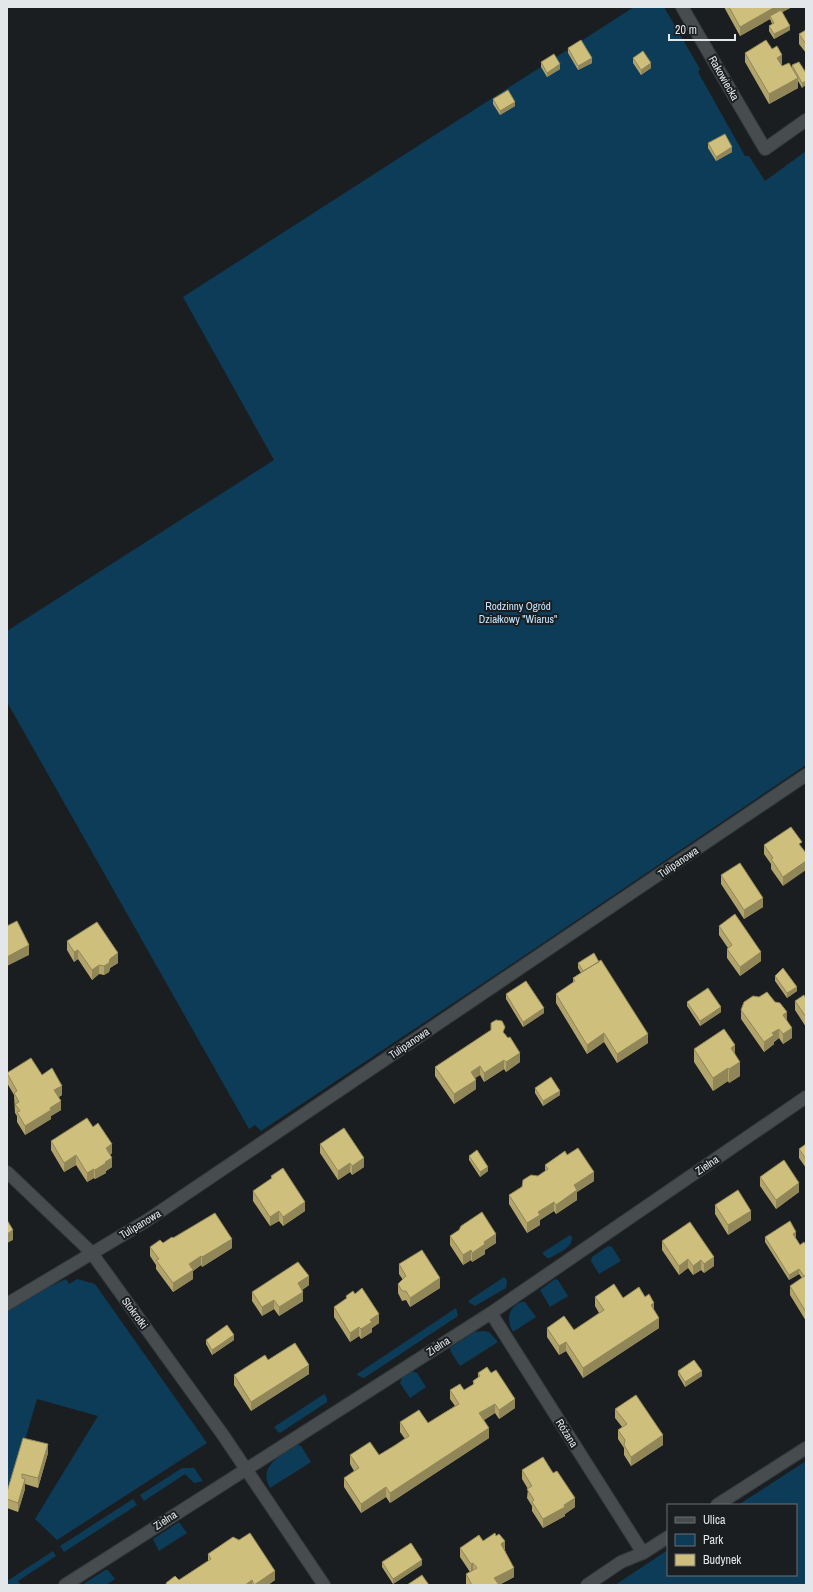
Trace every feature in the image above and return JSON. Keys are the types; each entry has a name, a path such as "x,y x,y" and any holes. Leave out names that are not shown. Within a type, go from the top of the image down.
{"street":[{"name":"Rakowiecka","path":"682,7 765,149 806,120"},
{"name":"Tulipanowa","path":"7,1304 91,1252 152,1217 806,775"},
{"name":"Zielna","path":"64,1585 491,1313 806,1098"},
{"name":"Stokrotki","path":"7,1172 91,1252 223,1436 324,1585"},
{"name":"Różana","path":"491,1313 643,1553"},
{"path":"719,1504 806,1448"},
{"path":"587,1585 621,1562 643,1553 667,1538"}],"green space":[{"name":"Rodzinny Ogród Działkowy \"Wiarus\"","path":"634,7 664,7 700,69 698,72 745,156 749,156 765,181 806,151 806,765 515,962 261,1131 255,1125 249,1129 7,702 7,631 274,460 183,297"},
{"path":"570,1235 572,1237 572,1241 564,1250 550,1258 547,1258 542,1253"},
{"path":"608,1246 612,1247 621,1261 599,1274 591,1261 592,1257"},
{"path":"504,1277 507,1280 506,1288 475,1306 468,1301"},
{"path":"66,1279 69,1284 77,1279 95,1284 207,1443 57,1540 35,1519 98,1416 37,1399 7,1502 7,1310 35,1293"},
{"path":"555,1279 558,1280 568,1296 550,1307 540,1290"},
{"path":"521,1302 525,1302 536,1317 513,1332 509,1323 510,1314 513,1307"},
{"path":"456,1308 458,1316 364,1378 358,1376 357,1374"},
{"path":"474,1332 489,1332 498,1342 460,1366 450,1348"},
{"path":"412,1371 417,1373 426,1387 410,1398 400,1383 402,1378"},
{"path":"324,1394 327,1398 327,1402 280,1433 274,1427"},
{"path":"297,1445 301,1446 311,1462 270,1488 267,1480 269,1467 278,1457"},
{"path":"806,1461 806,1585 615,1585 667,1551 667,1576 797,1576 797,1504 740,1504"},
{"path":"182,1468 194,1468 203,1481 194,1483 185,1474 144,1501 140,1495"},
{"path":"133,1499 137,1505 64,1552 60,1546"},
{"path":"179,1522 187,1533 159,1551 153,1539"},
{"path":"53,1551 56,1556 18,1581 21,1585 7,1585 7,1581"},
{"path":"105,1570 108,1570 115,1579 106,1585 82,1585"}],"building":[{"path":"729,7 775,7 740,27"},
{"path":"781,10 790,26 774,34 769,26 774,23 770,16"},
{"path":"806,30 806,44 799,34"},
{"path":"581,40 592,58 578,66 568,48"},
{"path":"766,40 772,49 777,46 782,55 777,58 782,66 789,63 798,78 769,94 745,53"},
{"path":"643,51 651,63 641,70 633,58"},
{"path":"554,54 560,64 547,73 541,62"},
{"path":"799,62 806,73 806,81 802,83 792,65"},
{"path":"508,90 515,102 500,111 493,99"},
{"path":"725,134 732,147 716,157 708,143"},
{"path":"791,827 802,842 799,844 806,853 806,861 783,877 764,845"},
{"path":"740,863 763,898 744,910 721,875"},
{"path":"735,914 761,952 740,967 727,949 732,945 719,926"},
{"path":"17,921 29,945 7,957 7,926"},
{"path":"97,922 118,953 110,959 109,963 104,966 99,965 92,970 78,950 74,952 67,941"},
{"path":"594,953 599,962 583,971 578,963"},
{"path":"601,960 648,1034 617,1054 604,1033 587,1045 556,994 575,981 573,978"},
{"path":"783,968 797,987 787,993 775,976"},
{"path":"526,981 544,1008 523,1022 506,994"},
{"path":"708,988 721,1007 700,1021 687,1002"},
{"path":"767,992 775,1002 780,1003 787,1012 783,1015 792,1028 783,1034 779,1029 772,1033 774,1035 764,1042 741,1010 744,1002 753,996 759,997"},
{"path":"804,995 806,999 806,1017 795,1001"},
{"path":"496,1020 502,1021 505,1027 503,1032 508,1038 510,1037 520,1053 506,1062 504,1060 484,1073 480,1066 471,1072 476,1080 454,1094 435,1067 491,1030 491,1023"},
{"path":"724,1029 735,1045 731,1048 740,1062 713,1078 694,1049"},
{"path":"31,1058 42,1075 52,1068 62,1086 54,1090 61,1101 50,1108 51,1110 25,1126 17,1112 20,1111 15,1104 19,1102 14,1093 17,1091 7,1073"},
{"path":"551,1077 560,1091 543,1101 535,1088"},
{"path":"87,1118 93,1127 98,1123 112,1144 106,1148 112,1158 95,1170 94,1169 87,1173 76,1155 64,1163 51,1141"},
{"path":"344,1128 364,1158 352,1166 350,1163 338,1171 320,1144"},
{"path":"806,1144 806,1159 799,1149"},
{"path":"578,1148 594,1172 574,1185 577,1190 556,1205 554,1202 538,1212 540,1215 527,1223 509,1195 522,1187 523,1180 531,1175 538,1176 548,1169 545,1165 565,1151 567,1155"},
{"path":"477,1150 488,1167 480,1172 469,1156"},
{"path":"784,1160 799,1183 776,1200 760,1177"},
{"path":"283,1168 305,1202 283,1217 279,1211 270,1217 253,1191 272,1178 271,1176"},
{"path":"738,1190 751,1211 728,1225 715,1205"},
{"path":"482,1212 496,1234 472,1253 471,1250 463,1255 450,1236 459,1230 461,1226"},
{"path":"215,1213 232,1239 189,1264 193,1270 173,1283 156,1260 159,1259 150,1247 160,1240 163,1243 172,1237 173,1238"},
{"path":"7,1220 13,1230 7,1234"},
{"path":"790,1221 796,1232 793,1234 800,1245 804,1242 806,1245 806,1275 804,1276 799,1269 789,1275 765,1237"},
{"path":"690,1222 714,1257 704,1264 701,1260 693,1266 688,1259 679,1266 662,1241"},
{"path":"422,1250 440,1278 410,1298 406,1291 402,1291 398,1284 406,1276 399,1264"},
{"path":"298,1262 309,1276 298,1283 303,1292 279,1307 274,1300 262,1307 252,1292"},
{"path":"806,1275 806,1312 790,1286"},
{"path":"614,1284 623,1298 639,1287 645,1297 649,1294 654,1303 651,1305 659,1318 583,1368 566,1342 559,1346 547,1328 564,1316 574,1330 604,1310 595,1297"},
{"path":"362,1288 379,1314 370,1320 372,1322 361,1329 359,1327 350,1333 334,1307 347,1298 346,1296 353,1291 355,1294"},
{"path":"227,1325 234,1335 212,1350 206,1340"},
{"path":"295,1343 309,1365 251,1402 234,1375 265,1355 268,1360"},
{"path":"694,1360 702,1371 685,1382 678,1371"},
{"path":"487,1367 491,1373 496,1370 515,1399 499,1410 495,1404 479,1413 489,1428 390,1493 386,1487 361,1504 344,1478 359,1468 350,1455 370,1442 379,1455 394,1446 409,1436 400,1422 419,1410 428,1423 459,1404 450,1390 460,1384 464,1390 474,1384 473,1381 480,1376 478,1373"},
{"path":"636,1395 663,1435 631,1457 624,1445 625,1440 618,1430 627,1424 615,1409"},
{"path":"23,1438 48,1444 38,1478 22,1474 22,1478 25,1479 18,1503 7,1499 7,1492"},
{"path":"543,1457 553,1473 557,1471 575,1498 564,1505 565,1507 543,1519 532,1502 534,1500 527,1489 532,1486 522,1470"},
{"path":"250,1533 275,1571 254,1585 252,1580 245,1585 167,1585 166,1583 175,1576 179,1580 211,1559 208,1554 233,1537 239,1540"},
{"path":"495,1533 496,1536 499,1534 505,1541 501,1544 514,1568 494,1578 499,1585 472,1585 466,1574 477,1568 473,1563 471,1564 460,1548 479,1535 483,1541"},
{"path":"411,1543 422,1560 393,1579 382,1562"},
{"path":"422,1575 429,1585 407,1585"}]}
